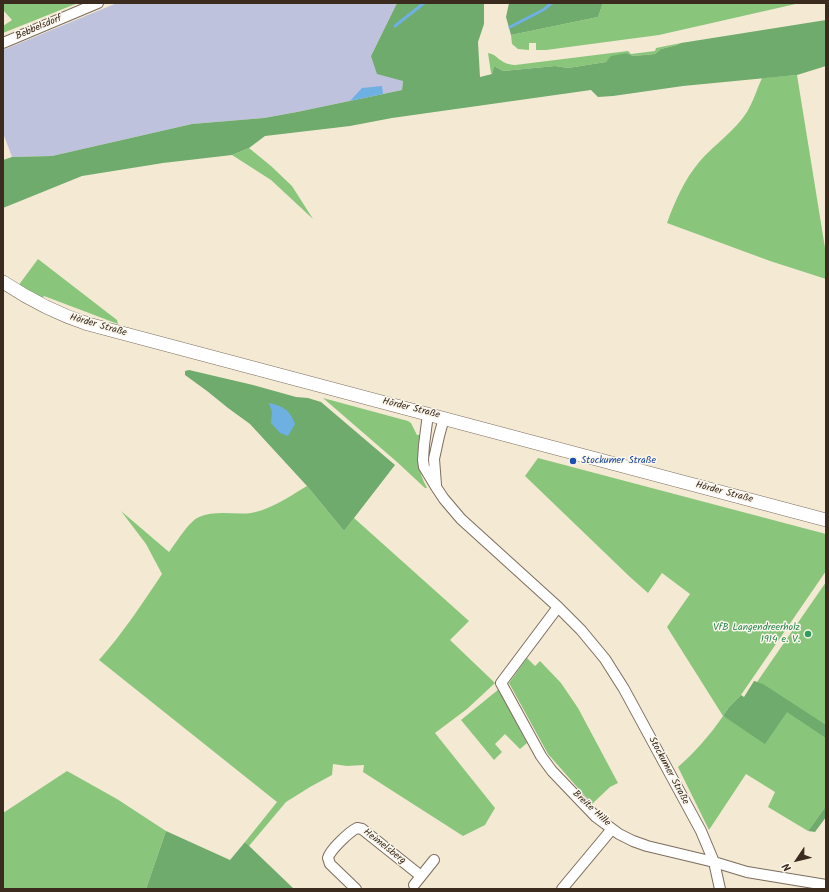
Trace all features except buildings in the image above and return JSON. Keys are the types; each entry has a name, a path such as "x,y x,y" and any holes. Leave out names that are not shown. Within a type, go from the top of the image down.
{"main road":[{"name":"Hörder Straße","path":"3,282 35,302 63,315 83,322 826,520"}],"street":[{"name":"Bebbelsdorf","path":"3,43 98,3"},
{"name":"Stockumer Straße","path":"428,414 423,460 424,467 436,487 461,519 558,607 581,630 615,673 701,831 714,862 720,889"},
{"path":"436,487 434,459 438,436 444,418"},
{"name":"Breite Hille","path":"558,607 501,683 546,764 596,817 612,829 633,841 647,846 714,862 747,872 826,885"},
{"name":"Heimelsberg","path":"356,889 330,864 328,858 352,830 357,828 362,829 421,876"},
{"path":"562,889 612,829"},
{"path":"414,885 434,860"}],"shaded area":[{"path":"117,3 397,3 371,56 403,81 402,90 264,118 192,124 52,156 12,157 3,133 3,50"}],"green space":[{"path":"3,3 78,3 3,33 3,26 12,20 3,10"},
{"path":"397,3 484,3 484,24 478,42 480,77 492,74 494,66 503,71 555,66 568,68 606,62 611,56 627,53 633,56 655,54 661,49 681,43 826,20 826,66 797,75 683,86 613,96 598,97 591,90 392,118 350,126 265,136 249,148 232,155 163,163 82,176 3,208 3,160 12,157 52,156 192,124 264,118 402,90 403,81 377,74 371,56"},
{"path":"509,3 603,3 598,17 511,35 506,17"},
{"path":"603,3 800,3 659,35 546,50 536,50 536,43 529,43 529,50 518,49 512,44 511,35 598,17"},
{"path":"681,43 661,49 655,54 633,56 627,53 606,62 568,68 555,66 503,71 494,66 492,74 488,53 506,63 515,65 628,51 631,54 655,51 656,48"},
{"path":"797,75 826,254 826,279 770,261 667,223 689,176 700,161 742,119 751,104 762,78"},
{"path":"249,148 292,186 313,219 271,180 232,155"},
{"path":"38,259 117,320 118,324 44,296 41,300 18,286"},
{"path":"189,370 321,402 395,465 344,531 307,486 250,424 185,375 185,371"},
{"path":"323,398 411,423 417,435 420,435 419,462 421,475 427,488 425,488"},
{"path":"538,458 826,534 826,571 741,695 729,707 723,716 667,627 690,594 662,573 648,593 630,577 525,476"},
{"path":"307,486 344,531 354,518 469,621 450,640 495,683 467,709 435,733 495,808 485,825 463,836 363,772 364,765 347,766 333,764 332,775 286,802 249,846 245,842 277,802 99,660 124,629 162,574 146,544 121,511 169,552 187,527 199,517 225,513 251,513 266,509"},
{"path":"826,582 826,806 808,831 768,807 775,792 746,774 709,830 678,767 702,743 723,716 766,743 754,681 757,682"},
{"path":"527,658 535,666 540,661 561,683 578,708 618,783 610,787 592,804 548,754 509,683"},
{"path":"754,681 763,684 826,725 826,738 787,712 765,744 723,716 729,707 741,695 744,697"},
{"path":"499,689 527,743 520,749 505,734 495,744 502,752 494,760 461,720"},
{"path":"67,771 117,799 166,831 146,889 3,889 3,813"},
{"path":"826,806 826,817 815,832 808,831"},
{"path":"166,831 230,860 245,842 294,889 146,889"}],"water":[{"path":"382,86 383,94 350,101 362,88"},
{"path":"269,403 282,407 291,415 295,424 288,436 280,433 271,423 272,412"}],"waterway":[{"path":"395,26 424,3"},
{"path":"510,27 543,10 552,3"}],"place":[{"name":"Stockumer Straße","path":"573,461"},
{"name":"VfB Langendreerholz 1914 e. V.","path":"808,634"}]}
